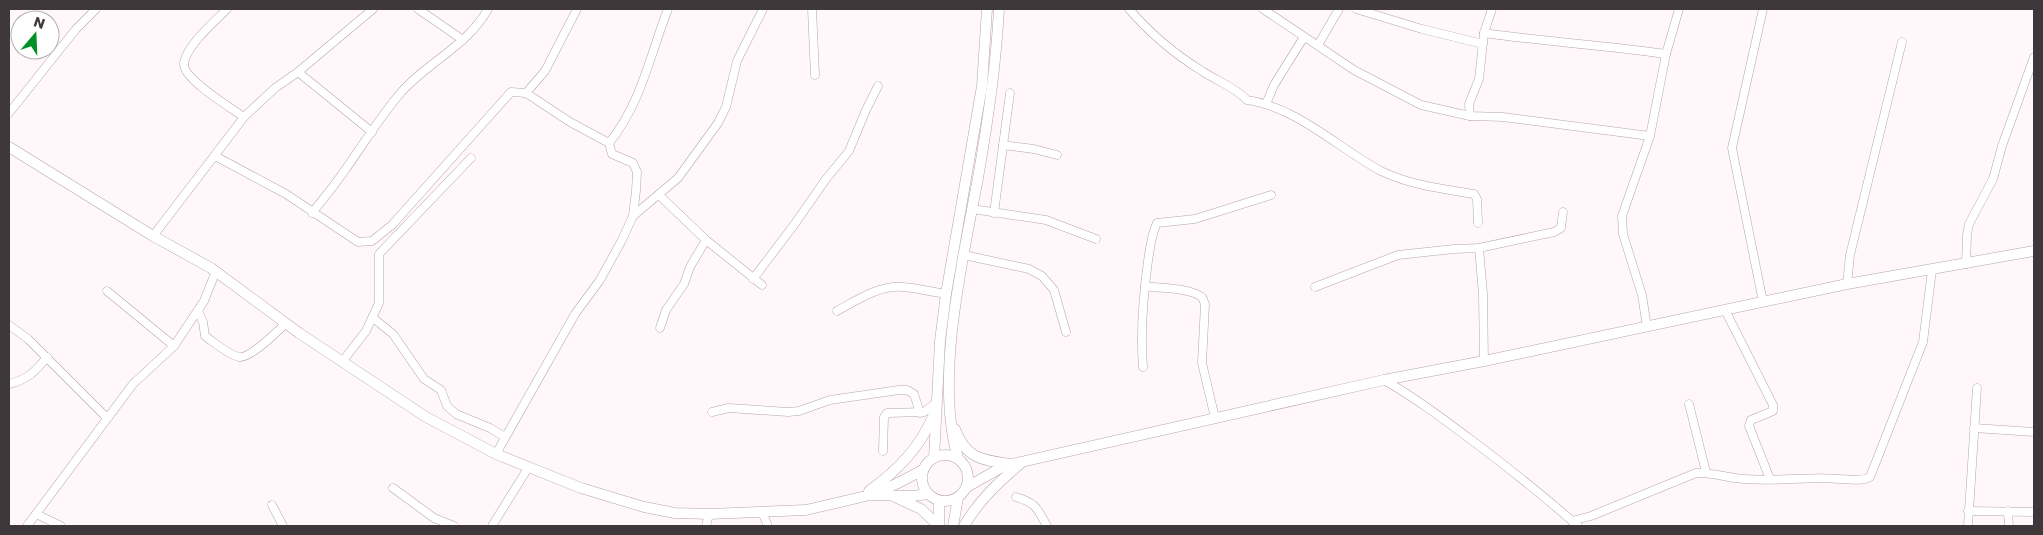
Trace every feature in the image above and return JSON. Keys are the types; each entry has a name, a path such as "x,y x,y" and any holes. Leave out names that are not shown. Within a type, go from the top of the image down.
{"main road":[{"path":"934,458 940,341 946,294 982,86 987,9"},
{"path":"967,488 969,477 952,440 950,417 953,326 992,96 999,9"},
{"path":"9,147 153,236 216,271 342,362 426,417 496,454 580,488 644,507 675,513 709,514 806,510 865,497 928,494"},
{"path":"923,470 923,485 928,494 939,501 951,501 958,498 967,488 1008,465 1023,461 1384,380 1484,361 1847,284 2034,251"},
{"path":"865,497 912,454 922,440 937,405"},
{"path":"950,417 959,438 969,453 984,460 1008,465"},
{"path":"865,497 923,470 934,458 944,455 960,460 1008,465"},
{"path":"964,526 972,512 989,492 1023,461"},
{"path":"891,496 921,510 939,526"},
{"path":"954,526 958,498"},
{"path":"939,501 939,526"}],"street":[{"path":"9,113 76,29 96,9"},
{"path":"227,9 188,53 184,66 186,73 198,84 244,117"},
{"path":"153,236 244,117 274,88 298,72 373,9"},
{"path":"418,9 463,40"},
{"path":"312,212 343,173 398,96 411,82 463,40 482,20 488,9"},
{"path":"526,93 545,71 577,9"},
{"path":"609,143 625,120 638,95 668,9"},
{"path":"496,454 575,314 600,280 633,216 650,198 659,195 678,178 718,123 726,107 737,61 763,9"},
{"path":"812,9 815,75"},
{"path":"1129,9 1163,41 1201,71 1240,92 1246,100 1266,104 1332,139 1360,158 1400,178 1434,188 1474,194 1477,199 1478,223"},
{"path":"1263,9 1354,70 1404,98 1436,109 1470,116 1512,118 1650,136"},
{"path":"1318,45 1339,9"},
{"path":"1356,9 1422,29 1482,44"},
{"path":"1470,116 1469,104 1480,79 1482,44 1492,9"},
{"path":"1647,327 1642,295 1621,224 1622,216 1650,136 1666,54 1679,9"},
{"path":"1763,9 1732,148 1763,302"},
{"path":"1484,33 1666,54"},
{"path":"1266,104 1274,85 1304,37"},
{"path":"1847,284 1850,255 1902,42"},
{"path":"1966,264 1969,224 1993,179 2002,146 2034,57"},
{"path":"298,72 372,132"},
{"path":"753,279 826,179 849,151 878,86"},
{"path":"215,156 286,194 358,242 372,241 392,225 511,92 526,93 570,122 609,143 612,154 633,163 637,172 633,216"},
{"path":"994,212 1010,93"},
{"path":"1003,145 1034,149 1058,155"},
{"path":"342,362 366,331 379,304 379,254 470,158"},
{"path":"659,195 706,240 762,286"},
{"path":"1143,367 1142,332 1145,286 1152,240 1157,223 1195,219 1271,195"},
{"path":"972,209 1046,220 1096,239"},
{"path":"1315,287 1398,255 1454,248 1479,248 1559,231 1563,224 1563,212"},
{"path":"660,328 666,310 684,284 690,267 706,240"},
{"path":"1479,248 1483,294 1484,361"},
{"path":"964,255 1029,269 1042,276 1054,290 1066,332"},
{"path":"1384,380 1416,398 1515,474 1575,524 1686,476 1706,472 1734,478 1861,480 1870,477 1923,342 1932,270"},
{"path":"27,526 133,384 174,346 198,311 216,271"},
{"path":"1145,286 1195,292 1202,297 1204,304 1202,363 1215,418"},
{"path":"837,311 865,296 889,287 903,287 946,294"},
{"path":"107,291 174,346"},
{"path":"1725,310 1773,405 1773,411 1751,420 1749,426 1770,479"},
{"path":"198,311 203,322 205,336 240,357 244,357 286,323"},
{"path":"373,318 393,334 424,379 442,390 448,406 452,410 505,437"},
{"path":"9,325 28,339 47,357 107,418"},
{"path":"9,384 26,379 37,370 47,357"},
{"path":"1968,526 1977,388"},
{"path":"712,412 729,408 799,411 830,400 907,390 914,394 920,413"},
{"path":"1689,404 1706,472"},
{"path":"883,451 884,417 886,413 920,413 937,405"},
{"path":"1974,428 2034,432"},
{"path":"492,526 528,468"},
{"path":"393,488 434,518 454,526"},
{"path":"1016,497 1030,501 1038,509 1047,526"},
{"path":"272,505 283,526"},
{"path":"1968,511 2034,512"},
{"path":"762,512 768,526"},
{"path":"2008,512 2008,526"},
{"path":"36,514 61,526"},
{"path":"706,526 709,514"}]}
